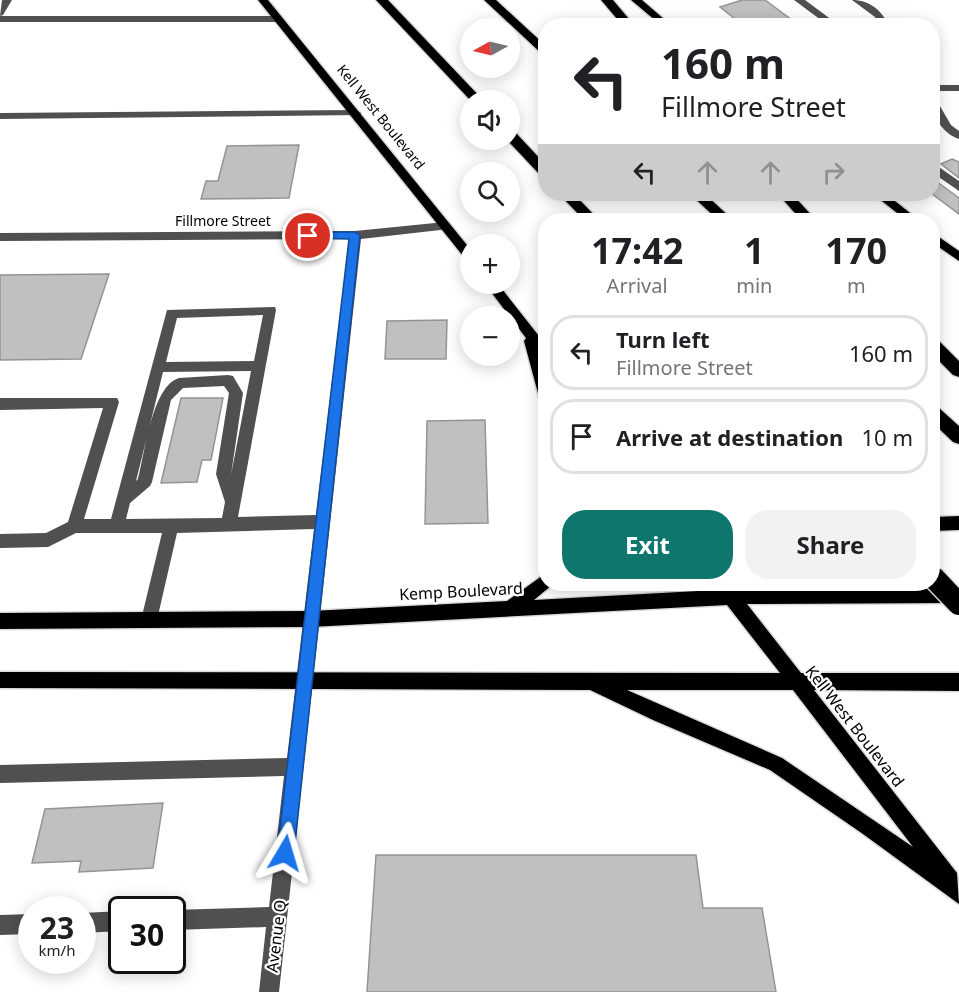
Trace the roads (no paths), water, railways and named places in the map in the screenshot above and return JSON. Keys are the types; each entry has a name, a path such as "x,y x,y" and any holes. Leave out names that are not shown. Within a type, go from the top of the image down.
{"highway":[{"path":"382,0 468,90"},
{"path":"490,0 538,45"},
{"path":"607,0 623,18"},
{"path":"520,145 538,164"},
{"path":"573,201 585,213"},
{"path":"705,201 718,213"},
{"path":"791,201 803,213"},
{"path":"940,352 959,371"},
{"path":"940,419 958,436"},
{"path":"940,584 959,604"}],"main road":[{"name":"Kell West Boulevard","path":"263,0 460,244"},
{"path":"636,0 658,18"},
{"path":"888,201 904,213"},
{"path":"940,242 959,257"},
{"path":"499,294 538,345"},
{"path":"528,332 538,368"},
{"path":"940,524 959,524"},
{"path":"511,608 538,586"},
{"name":"Kell West Boulevard","path":"726,591 959,893"},
{"name":"Kemp Boulevard","path":"0,621 312,618 731,597 959,595"},
{"path":"0,680 959,682"},
{"path":"590,682 776,764 870,827 959,893"}],"street":[{"path":"0,13 7,0"},
{"path":"799,0 825,18"},
{"path":"857,0 880,18"},
{"path":"0,19 277,19"},
{"path":"940,88 959,88"},
{"path":"0,116 356,113"},
{"path":"940,116 947,128 959,136"},
{"path":"940,128 947,128"},
{"path":"940,172 959,187"},
{"name":"Fillmore Street","path":"0,237 355,235 445,226"},
{"name":"Avenue Q","path":"269,992 355,235"},
{"path":"117,525 172,313 270,310 229,523"},
{"path":"158,367 259,366"},
{"path":"125,498 145,482 165,398 179,383 228,380 236,393 223,474 232,500"},
{"path":"0,404 112,402 74,526"},
{"path":"0,541 48,540 74,526 323,522"},
{"path":"149,620 171,526"},
{"path":"0,774 295,767"},
{"path":"186,920 278,917"},
{"path":"0,925 18,924"}]}
